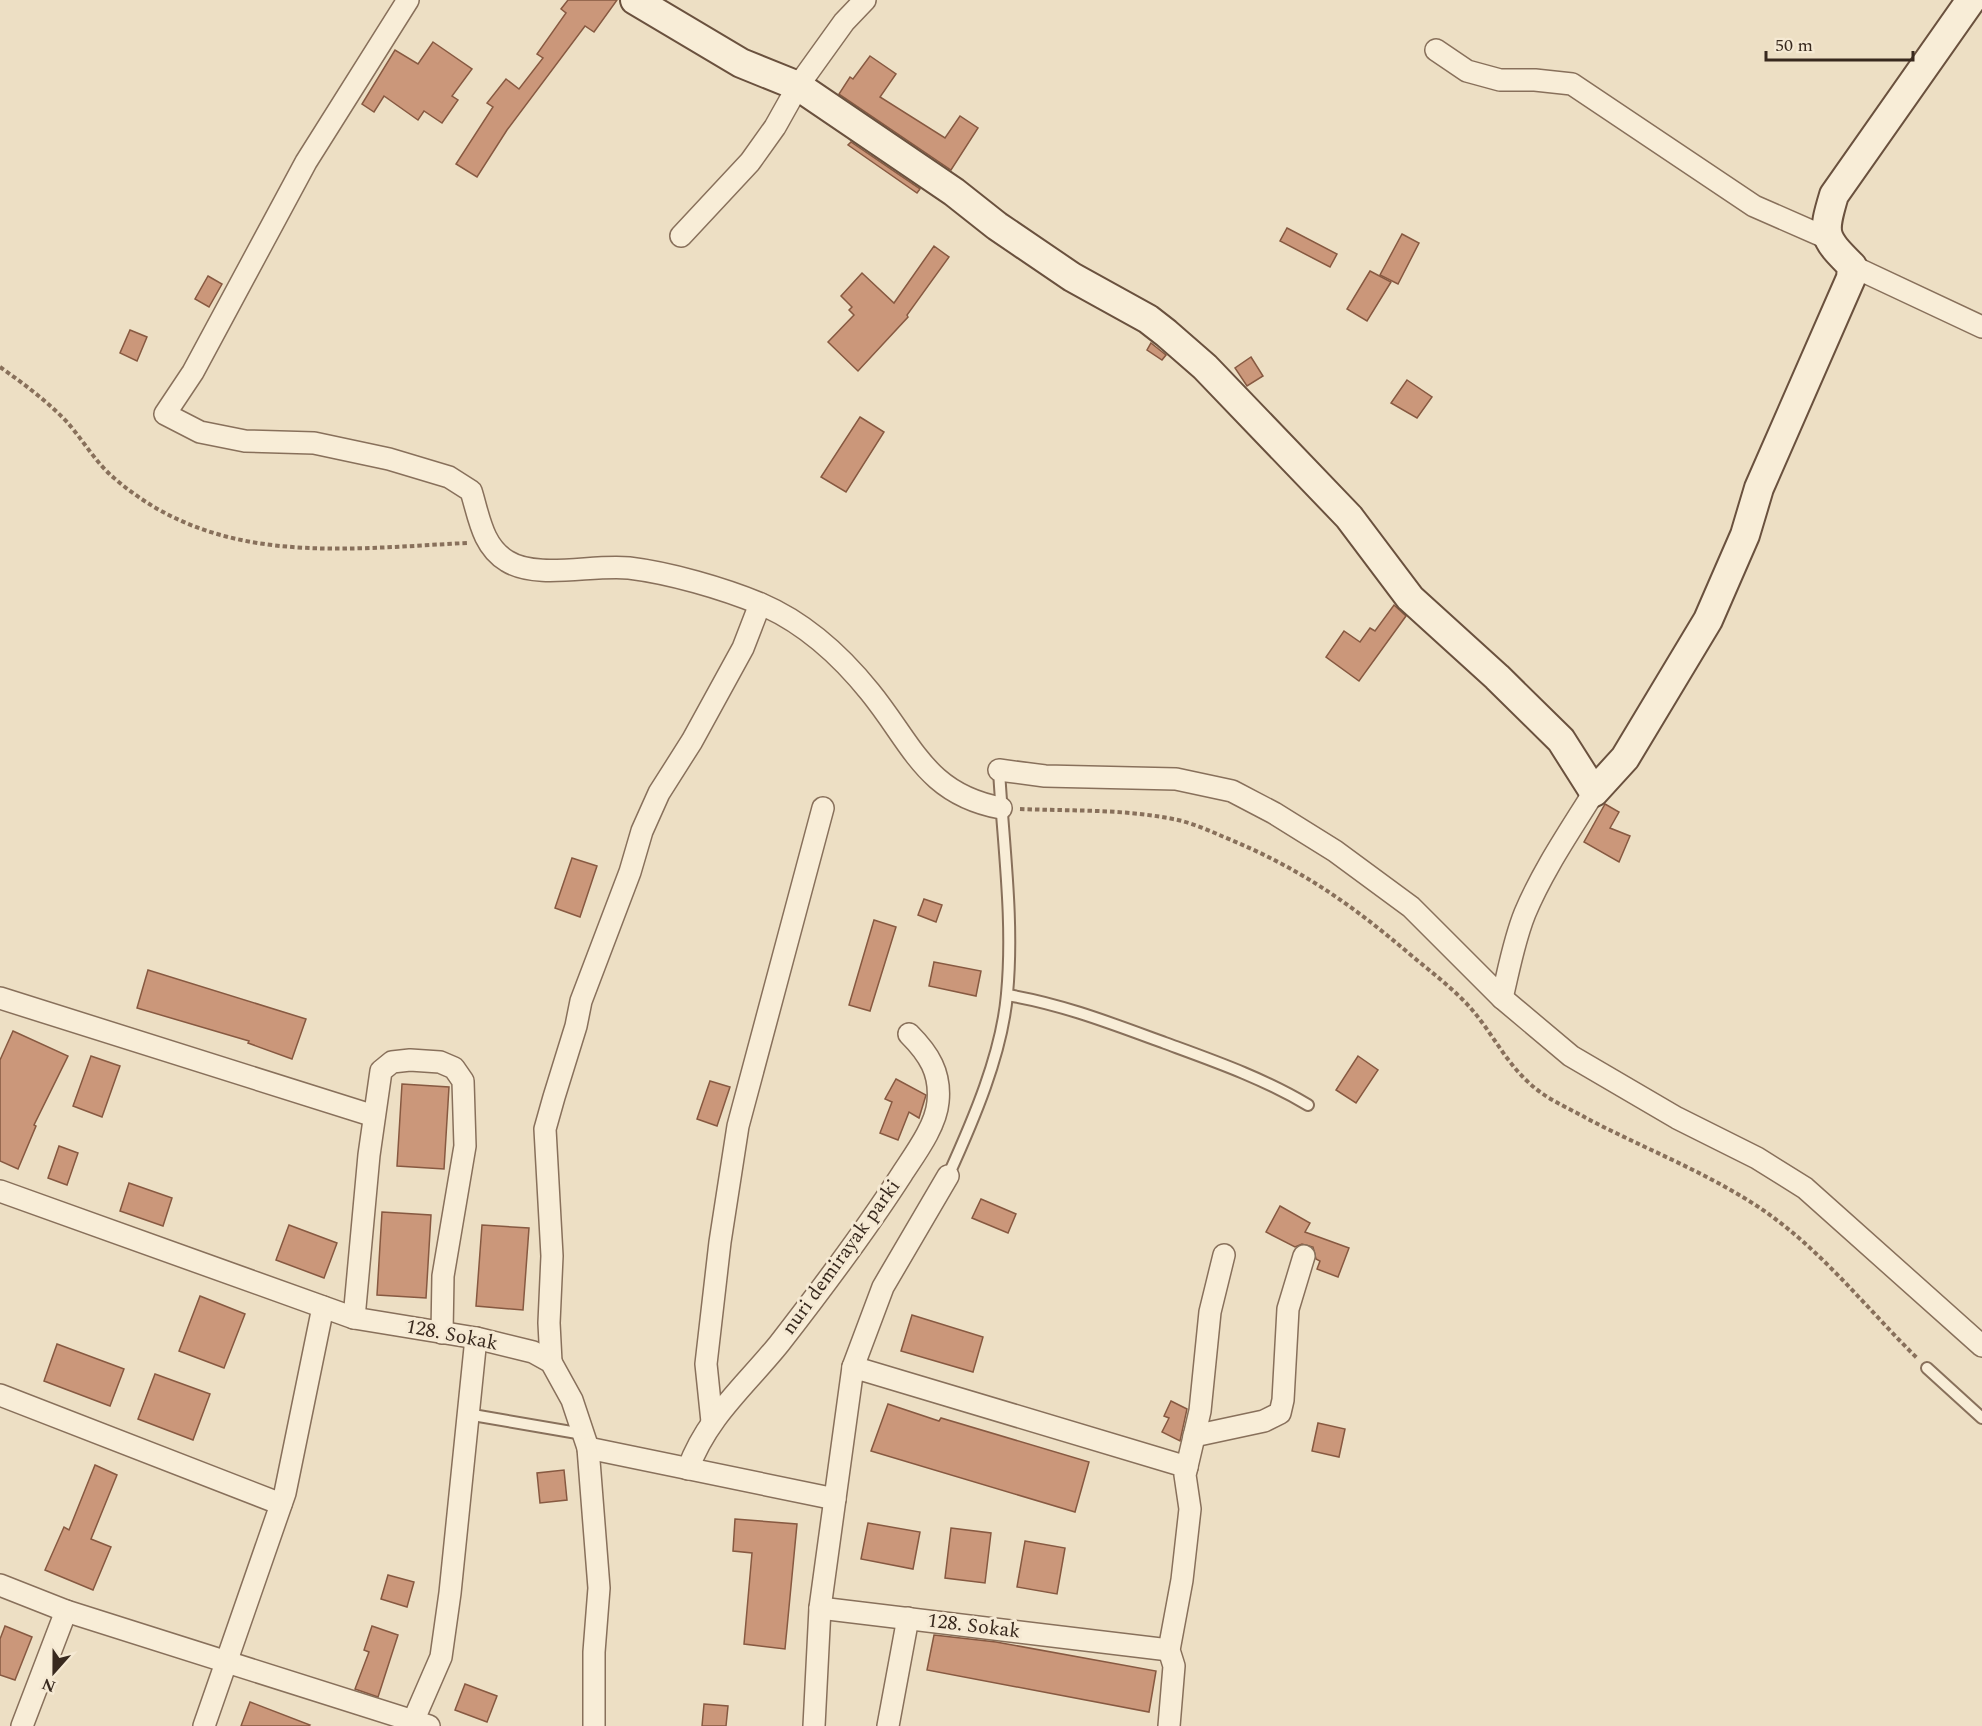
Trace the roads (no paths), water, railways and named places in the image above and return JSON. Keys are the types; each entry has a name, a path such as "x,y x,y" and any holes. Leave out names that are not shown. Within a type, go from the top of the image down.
{"street":[{"path":"408,0 306,162 193,372 165,414 200,432 245,441 314,443 389,459 449,477 471,490 488,542 508,562 525,569 628,568 660,573 760,604 812,634 842,660 870,691 939,783 960,797 1001,808"},
{"path":"635,0 741,63 798,86 954,192 997,226 1072,277 1148,319 1205,367 1349,517 1410,598 1562,740 1594,792"},
{"path":"681,236 750,162 775,127 798,86 844,22 866,0"},
{"path":"1827,238 1826,222 1834,195 1971,0"},
{"path":"1436,50 1467,71 1500,80 1535,80 1572,84 1755,206 1827,238 1852,266 1982,327"},
{"path":"1502,998 1515,942 1529,905 1594,792 1624,758 1708,620 1745,535 1759,488 1851,278 1852,266"},
{"path":"594,1726 594,1652 599,1588 585,1441 572,1400 551,1362 549,1323 552,1256 545,1129 576,1026 581,1001 630,872 642,831 659,793 692,741 743,648 760,604"},
{"path":"999,770 1045,776 1176,778 1232,791 1275,813 1335,850 1411,907 1502,998 1539,1031 1600,1075 1677,1118 1757,1158 1805,1188 1982,1346"},
{"path":"712,1422 706,1364 720,1242 738,1126 823,808"},
{"path":"0,998 374,1116"},
{"name":"nuri demirayak parki","path":"688,1469 698,1443 712,1422 778,1344 890,1193 934,1117 939,1103 938,1072 923,1048 909,1034"},
{"path":"354,1318 374,1116 381,1071 392,1062 410,1060 440,1062 454,1068 463,1082 465,1146 443,1276 442,1333"},
{"path":"813,1726 820,1608 853,1367 883,1287 948,1176"},
{"name":"128. Sokak","path":"0,1191 354,1318 476,1338 533,1352 551,1362"},
{"path":"1169,1726 1174,1666 1169,1650 1182,1580 1190,1509 1185,1475 1200,1411 1210,1312 1224,1255"},
{"path":"1194,1436 1264,1421 1280,1413 1283,1400 1288,1309 1304,1256"},
{"path":"204,1726 281,1504 324,1307"},
{"path":"0,1585 66,1611 418,1724 441,1656 450,1593 476,1338"},
{"path":"853,1367 1187,1467"},
{"path":"0,1395 281,1504"},
{"path":"585,1441 688,1469 835,1499"},
{"name":"128. Sokak","path":"820,1608 1169,1650"},
{"path":"22,1726 66,1611"},
{"path":"888,1726 908,1618"}],"lane":[{"path":"948,1176 989,1070 1007,995 1008,934 999,770"},
{"path":"1007,995 1057,1005 1234,1068 1308,1105"},
{"path":"1927,1368 1982,1418"},
{"path":"467,1414 585,1441"}]}
